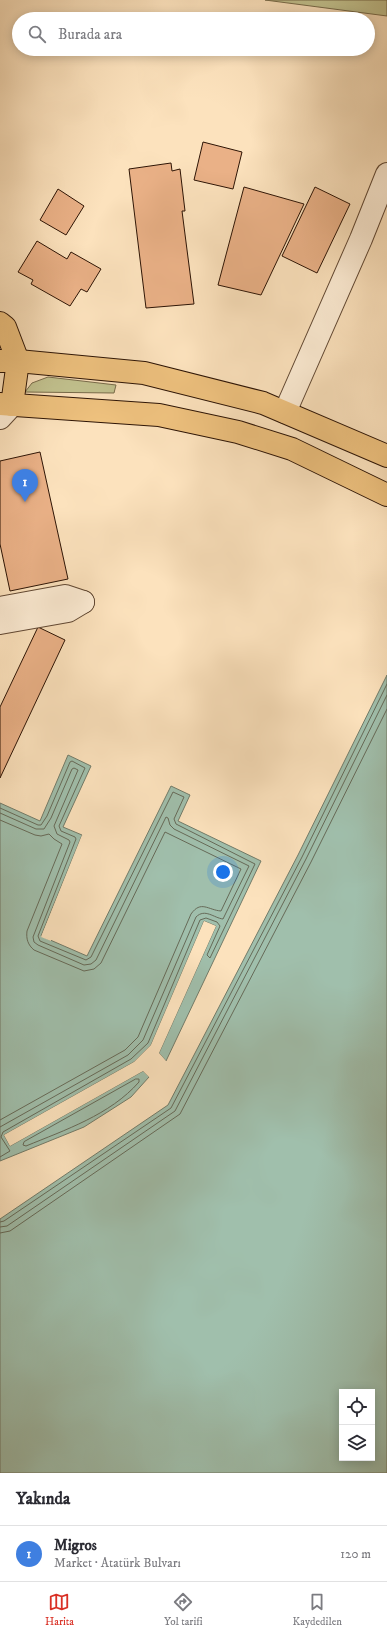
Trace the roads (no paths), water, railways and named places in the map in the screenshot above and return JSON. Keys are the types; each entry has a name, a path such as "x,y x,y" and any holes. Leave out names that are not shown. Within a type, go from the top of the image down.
{"main road":[{"path":"0,323 5,327 9,361 4,409 159,415 238,432 292,450 387,495"},
{"path":"9,361 144,373 263,403 387,456"}],"lane":[{"path":"285,412 361,239 387,174"},
{"path":"0,608 64,596 83,602 68,611 0,623"}],"water":[{"path":"387,675 387,1473 0,1473 0,1219 168,1105 298,855"},
{"path":"68,755 91,766 63,827 82,835 41,936 87,956 171,786 190,795 178,821 261,861 166,1061 159,1053 216,926 204,921 151,1045 134,1062 4,1135 10,1146 143,1071 149,1077 131,1097 84,1127 0,1161 0,803 40,821"}],"place":[{"name":"Migros","path":"25,502"}]}
